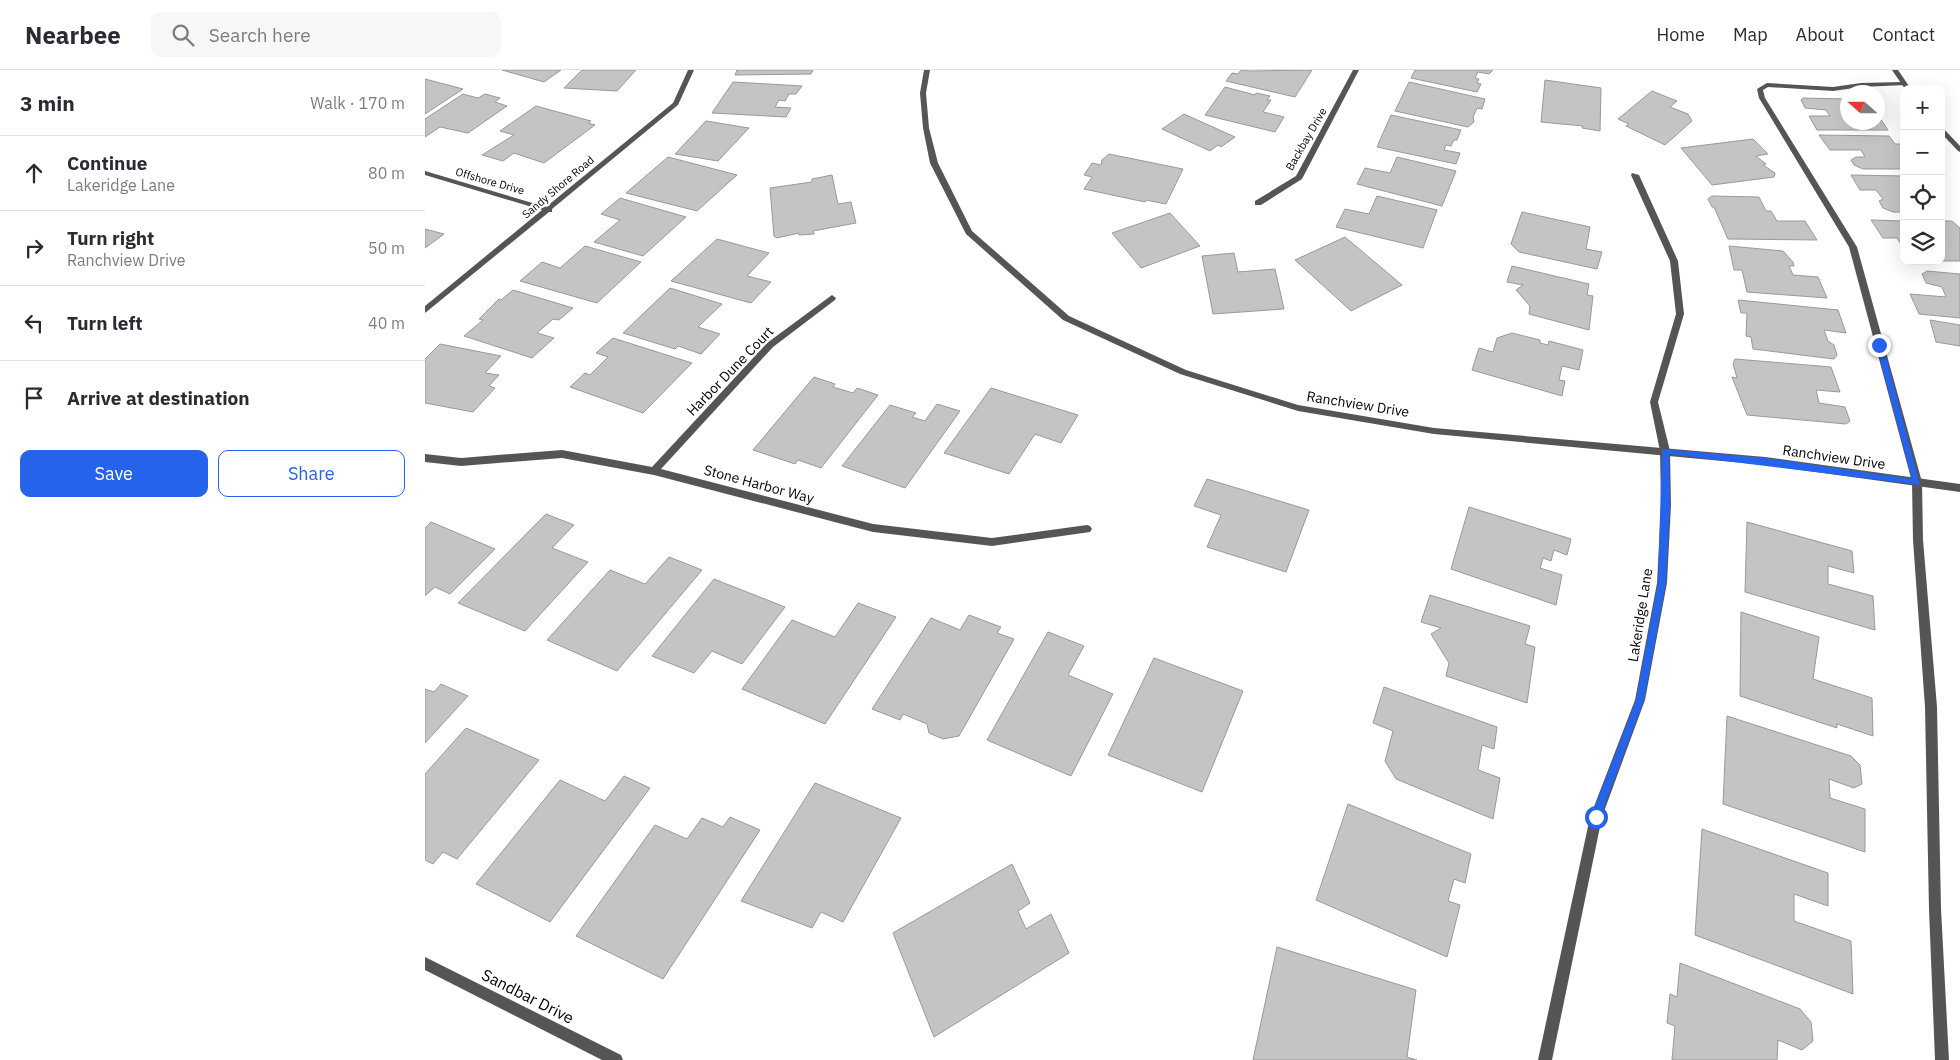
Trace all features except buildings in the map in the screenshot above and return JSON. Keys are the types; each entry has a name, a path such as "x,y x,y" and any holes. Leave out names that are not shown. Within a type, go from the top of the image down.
{"street":[{"name":"Sandy Shore Road","path":"425,310 549,210 675,104 691,70"},
{"name":"Ranchview Drive","path":"927,70 923,93 926,128 934,163 969,232 1066,318 1183,372 1298,408 1434,431 1765,461 1960,488"},
{"name":"Backbay Drive","path":"1258,203 1299,177 1356,70"},
{"path":"1895,70 1905,85"},
{"path":"1900,86 1861,85 1833,89 1767,85 1760,89 1762,98 1853,247 1917,482 1918,540 1931,708 1935,909 1942,1060"},
{"path":"1943,130 1960,150"},
{"name":"Offshore Drive","path":"425,173 549,210"},
{"name":"Lakeridge Lane","path":"1545,1060 1596,817 1640,700 1662,583 1666,504 1665,451 1655,402 1680,314 1674,261 1635,175"},
{"name":"Harbor Dune Court","path":"654,470 770,345 832,298"},
{"name":"Stone Harbor Way","path":"425,458 461,462 562,454 654,470 873,528 992,542 1087,529"},
{"name":"Sandbar Drive","path":"425,963 616,1060"}],"route":[{"path":"1596,817 1640,700 1662,583 1666,504 1665,451 1765,461 1917,482 1879,345"}]}
